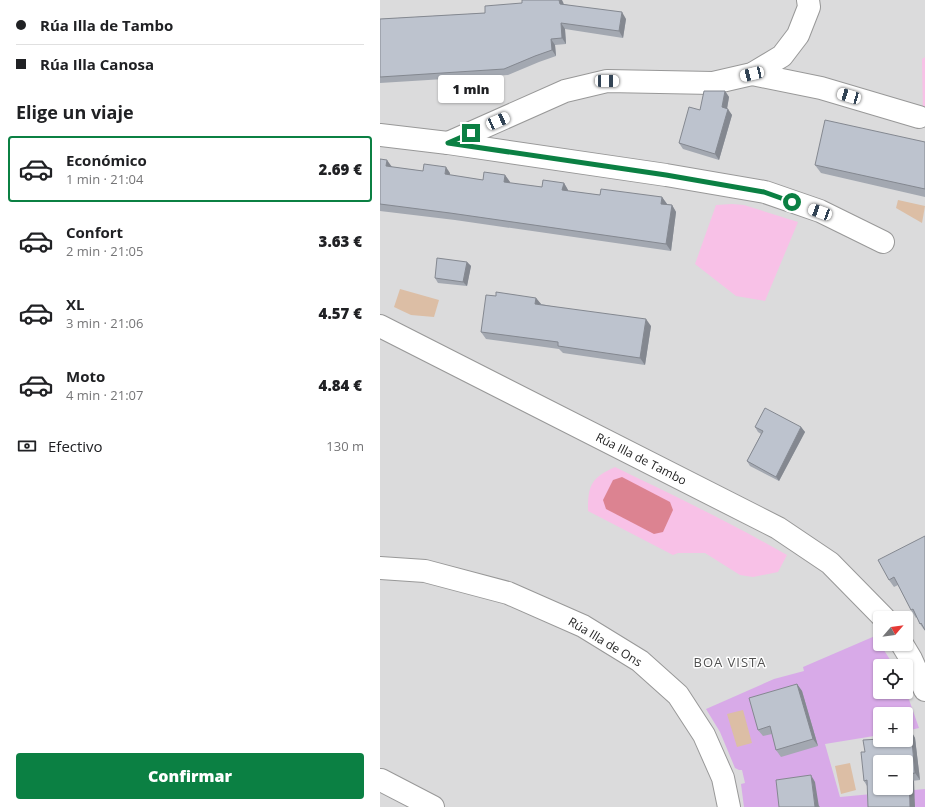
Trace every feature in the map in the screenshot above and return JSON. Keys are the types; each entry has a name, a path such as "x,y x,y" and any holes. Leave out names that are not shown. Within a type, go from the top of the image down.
{"street":[{"path":"448,143 565,91 607,81 714,83 752,74 782,56 798,35 809,7 808,0"},
{"path":"752,74 821,88 919,117"},
{"path":"380,135 448,143 666,175 764,192 820,212 883,242"},
{"name":"Rúa Illa de Tambo","path":"380,326 778,528 830,563 877,611"},
{"name":"Rúa Illa de Ons","path":"380,568 425,571 508,593 583,626 640,661 678,695 704,735 723,778 729,807"},
{"path":"906,651 925,690"},
{"path":"381,780 423,805"}],"shaded area":[{"path":"380,0 925,0 925,807 380,807"},
{"path":"925,57 925,120 923,115 922,59"},
{"path":"898,200 925,206 922,223 896,208"},
{"path":"716,205 744,205 798,222 765,301 736,296 695,264"},
{"path":"400,289 439,300 434,317 411,315 394,307"},
{"path":"615,467 723,520 787,555 778,572 753,577 740,575 705,553 678,553 673,555 588,511 589,495 592,483 601,475"},
{"path":"622,477 670,502 673,510 663,532 654,534 606,509 603,500 613,480"},
{"path":"873,637 873,651 884,651 890,659 873,659 873,699 909,699 912,707 873,707 873,736 825,744 840,797 873,794 913,795 913,790 925,789 925,807 744,807 741,784 745,783 742,770 735,768 720,732 706,709 774,679 804,671 803,667"},
{"path":"743,710 752,743 737,747 727,714"},
{"path":"913,711 919,728 913,729"},
{"path":"850,763 856,790 841,794 835,766"}],"building":[{"path":"522,0 559,0 560,4 622,12 619,31 561,23 562,38 551,39 552,50 504,69 380,77 380,19 485,13 485,6 522,3"},
{"path":"704,91 725,91 722,107 728,109 715,154 679,143 689,107 700,110"},
{"path":"825,120 925,142 925,189 815,165"},
{"path":"380,159 387,160 386,166 423,171 424,164 446,167 445,174 483,180 484,172 505,175 504,182 542,187 543,180 564,183 562,190 600,195 601,189 662,197 661,204 672,205 666,244 380,204"},
{"path":"437,258 467,262 463,282 435,278"},
{"path":"496,292 536,298 535,304 646,319 640,358 558,346 558,342 481,332 486,295 496,296"},
{"path":"765,408 801,427 776,477 747,461 763,431 755,427"},
{"path":"925,536 925,630 921,623 920,624 913,609 911,610 894,577 889,580 878,560"},
{"path":"797,684 813,739 776,750 770,726 758,730 749,698"},
{"path":"873,739 873,747 913,747 915,773 913,773 913,755 873,755 873,795 910,795 910,807 868,807 867,780 864,781 861,752 865,752 863,740"},
{"path":"811,775 815,807 779,807 776,780"}],"district":[{"name":"BOA VISTA","path":"730,662"}],"route":[{"path":"471,133 448,143 666,175 764,192 792,202"}]}
